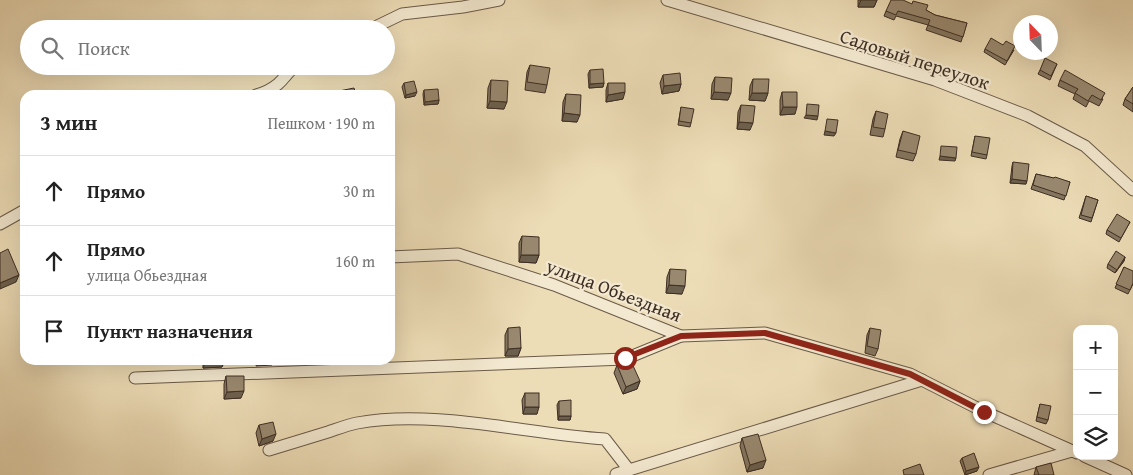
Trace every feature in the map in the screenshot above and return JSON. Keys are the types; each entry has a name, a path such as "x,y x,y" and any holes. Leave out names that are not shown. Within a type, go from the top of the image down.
{"street":[{"path":"390,20 402,14 463,7 499,0"},
{"name":"Садовый переулок","path":"667,0 935,80 1028,116 1085,146 1133,190"},
{"path":"267,90 279,83 285,75"},
{"path":"0,224 20,213"},
{"name":"улица Обьездная","path":"395,257 458,254 554,285 681,336 765,333 910,374 984,412 1073,452"},
{"path":"134,378 625,358 681,336"},
{"path":"616,474 922,380"},
{"path":"269,450 356,423 392,420 431,420 497,426 576,438 605,440 629,470"},
{"path":"989,475 1073,452"},
{"path":"1093,460 1126,475"}],"building":[{"path":"891,0 903,0 912,4 913,1 928,5 926,10 935,15 967,23 963,37 928,25 930,20 898,11 896,15 886,11"},
{"path":"991,38 1003,45 1006,41 1013,45 1013,50 1007,61 985,49"},
{"path":"1044,60 1057,64 1051,76 1040,70"},
{"path":"530,65 550,68 547,85 527,82"},
{"path":"603,69 604,83 590,84 590,70"},
{"path":"1065,70 1105,93 1101,100 1092,95 1088,101 1075,93 1078,89 1060,80"},
{"path":"680,73 681,84 664,86 663,75"},
{"path":"715,77 732,78 731,93 714,92"},
{"path":"753,79 769,79 768,93 752,93"},
{"path":"491,80 508,81 507,102 490,101"},
{"path":"414,81 417,92 406,95 404,83"},
{"path":"608,83 625,83 625,92 608,95"},
{"path":"1133,87 1133,104 1125,99"},
{"path":"438,89 439,100 425,102 424,90"},
{"path":"782,92 797,92 797,107 783,107"},
{"path":"566,94 581,95 580,115 564,113"},
{"path":"807,104 819,105 818,116 806,115"},
{"path":"741,105 755,106 753,123 739,122"},
{"path":"681,107 694,109 691,123 679,121"},
{"path":"876,111 888,114 885,129 873,127"},
{"path":"827,119 838,120 836,133 825,131"},
{"path":"903,131 920,136 916,154 898,150"},
{"path":"975,136 990,138 987,155 972,152"},
{"path":"941,146 957,147 956,158 940,156"},
{"path":"1013,162 1029,164 1027,181 1012,179"},
{"path":"1036,174 1070,182 1066,196 1033,185"},
{"path":"1086,196 1098,200 1092,218 1081,215"},
{"path":"1117,214 1130,222 1121,238 1107,230"},
{"path":"522,236 539,237 539,255 521,255"},
{"path":"8,249 19,275 0,283 0,253"},
{"path":"1116,251 1125,257 1117,270 1108,264"},
{"path":"1124,267 1133,271 1133,283 1130,290 1116,284"},
{"path":"670,269 686,270 685,286 669,285"},
{"path":"520,327 521,348 508,349 508,328"},
{"path":"870,328 881,330 878,349 867,346"},
{"path":"630,359 640,381 626,387 617,365"},
{"path":"226,376 244,376 244,391 227,392"},
{"path":"525,393 539,393 539,407 525,407"},
{"path":"571,400 571,416 559,416 559,401"},
{"path":"1040,404 1051,406 1048,420 1037,417"},
{"path":"273,422 276,434 262,439 259,425"},
{"path":"758,434 766,460 750,465 742,438"},
{"path":"974,453 979,467 966,471 962,458"},
{"path":"1051,463 1054,475 1039,475 1036,467"},
{"path":"920,464 924,475 904,475 903,470"}],"route":[{"path":"625,358 681,336 765,333 910,374 984,412"}]}
